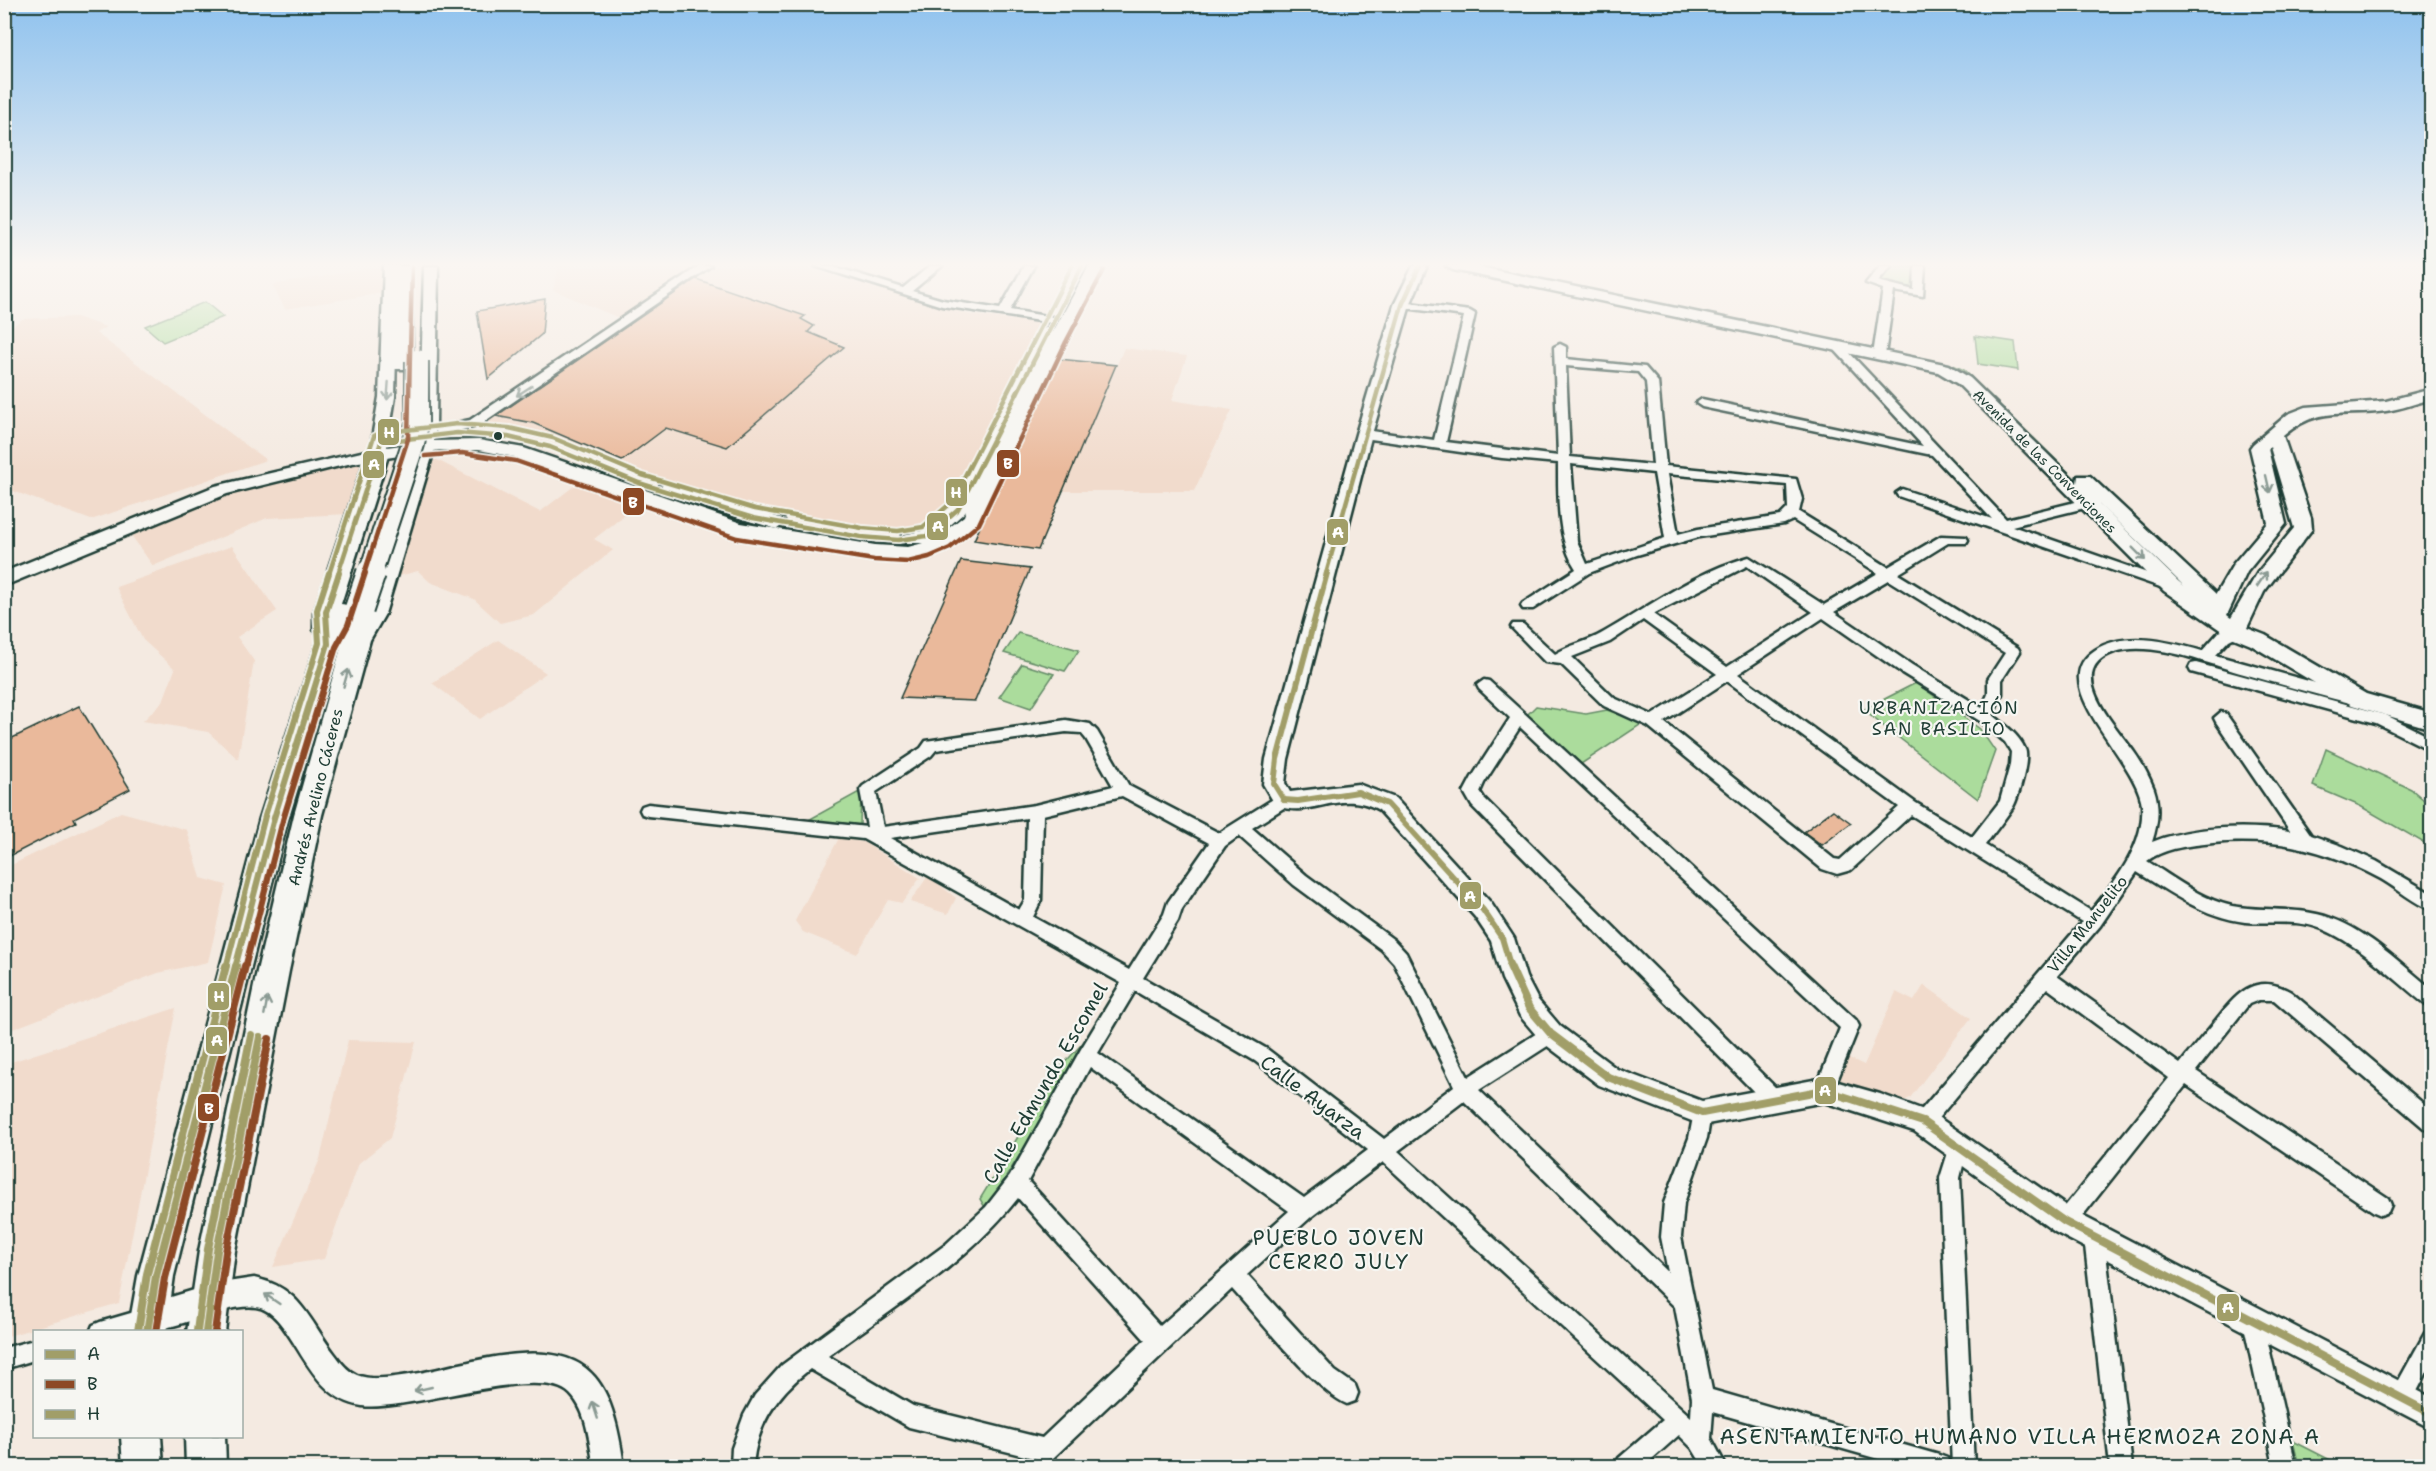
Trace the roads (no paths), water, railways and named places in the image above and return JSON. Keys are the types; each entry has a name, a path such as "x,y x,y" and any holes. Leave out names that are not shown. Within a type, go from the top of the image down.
{"highway":[{"name":"Andrés Avelino Cáceres","path":"408,335 410,363"},
{"name":"Andrés Avelino Cáceres","path":"148,1325 156,1276 271,826 328,644 350,611 399,438 412,335"},
{"path":"357,640 373,614 426,436"},
{"path":"328,644 326,612 380,447"},
{"name":"Andrés Avelino Cáceres","path":"207,1316 278,949 308,815 357,640 355,624 350,611"},
{"path":"141,1438 143,1467"},
{"path":"205,1438 206,1467"}],"street":[{"path":"380,447 389,364 390,335"},
{"path":"426,436 429,335"},
{"path":"461,435 605,335"},
{"path":"4,580 221,490 426,436 461,435 707,511 850,535 898,540 927,536 958,509 1045,335"},
{"path":"707,511 738,529 875,551 908,553 945,541 971,519 1062,335"},
{"path":"1393,335 1364,434 1273,776 1274,784 1284,800 1293,802 1335,792 1353,791 1376,796 1388,804 1483,910 1502,938 1521,995 1551,1034 1608,1077 1702,1113 1824,1090 1880,1106 1923,1122 1958,1149 2065,1222 2432,1414"},
{"path":"1439,445 1465,335"},
{"name":"Avenida de las Convenciones","path":"1784,335 1839,348 1947,360 1969,370 2233,630 2258,640 2359,700 2405,715"},
{"name":"Avenida de las Convenciones","path":"1800,335 1880,351 1943,368 1958,376 2171,586 2218,613"},
{"path":"1880,351 1882,335"},
{"path":"1560,347 1564,409 1563,461 1574,556 1584,570"},
{"path":"1839,348 2006,527"},
{"path":"1560,362 1641,369 1652,382 1660,469 1671,539"},
{"path":"2218,613 2223,593 2256,545 2277,524 2259,448 2265,440 2275,436 2294,418 2312,411 2386,406 2432,394"},
{"path":"1702,403 1935,452"},
{"path":"1364,434 1563,461 1786,479 1792,482 1797,507 1793,514 1778,523 1739,525 1671,539 1584,570 1528,606"},
{"path":"2275,436 2283,453 2302,518 2303,529 2276,558 2246,603 2233,630 2200,663 2381,719 2432,745"},
{"path":"4,569 204,486 258,470 380,447"},
{"path":"1902,493 2006,527 2171,586"},
{"path":"2006,527 2088,503"},
{"path":"1793,514 2013,652 1995,679 1995,694 1985,717"},
{"path":"1653,722 1823,612 1946,539 1961,540"},
{"path":"1518,627 1555,661 1564,658 1569,652 1625,627 1643,613 1734,566 1749,561 1964,707 1985,717 2010,738 2019,751 2018,765 2007,802 1975,846"},
{"path":"1643,613 1726,676 1910,807 2094,921"},
{"name":"Villa Manuelito","path":"1923,1122 2094,921 2135,862 2150,820 2143,782 2089,699 2085,683 2086,669 2091,659 2101,652 2127,645 2148,646 2200,663 2359,700"},
{"path":"1564,658 1609,702 1653,722 1828,864 1838,867 1845,865 1910,807"},
{"path":"1484,685 1850,1026 1824,1090"},
{"path":"2405,715 2432,721"},
{"path":"2405,715 2432,727"},
{"path":"1519,717 1477,781 1472,792 1478,802 1774,1099"},
{"path":"2221,718 2305,840"},
{"path":"872,834 868,790 926,752 931,745 1066,726 1084,728 1092,735 1112,773 1124,790 1219,841"},
{"path":"648,810 872,834 1035,811 1124,790"},
{"name":"Calle Edmundo Escomel","path":"742,1467 742,1448 763,1403 789,1372 952,1252 993,1214 1017,1183 1087,1055 1172,916 1174,907 1219,841 1284,800"},
{"path":"1022,921 1033,900 1035,811"},
{"path":"1239,827 1300,880 1388,945 1400,958 1465,1089 1684,1302"},
{"path":"2432,903 2411,888 2350,858 2305,840 2251,833 2166,843 2150,848 2135,862 2216,909 2257,915 2309,917 2329,924 2355,937 2432,1000"},
{"name":"Calle Ayarza","path":"872,834 1022,921 1131,980 1260,1056 1382,1149 1700,1440"},
{"path":"2045,977 2172,1071 2186,1074 2381,1205"},
{"path":"2065,1222 2186,1074 2243,999 2259,991 2277,992 2432,1123"},
{"path":"809,1358 909,1416 1046,1450 1160,1341 1304,1210 1382,1149 1465,1089 1551,1034"},
{"path":"1087,1055 1304,1210"},
{"path":"1702,1113 1698,1138 1674,1203 1671,1237 1702,1398 1700,1440 1715,1467"},
{"path":"1958,1149 1950,1178 1963,1467"},
{"path":"1017,1183 1160,1341"},
{"path":"2094,1237 2121,1467"},
{"path":"1234,1276 1328,1378 1347,1393"},
{"path":"114,1330 207,1316 255,1292 270,1295 300,1326 331,1376 346,1387 360,1392 408,1392 517,1368 549,1368 564,1371 579,1380 591,1399 609,1467"},
{"path":"2253,1322 2285,1467"},
{"path":"2401,1399 2432,1340"},
{"path":"4,1359 33,1350"},
{"path":"1702,1398 1939,1467"},
{"path":"1627,1467 1677,1421"}],"district":[{"name":"URBANIZACIÓN SAN BASILIO","path":"1939,718"},
{"name":"PUEBLO JOVEN CERRO JULY","path":"1339,1250"},
{"name":"ASENTAMIENTO HUMANO VILLA HERMOZA ZONA A","path":"2020,1437"}]}
